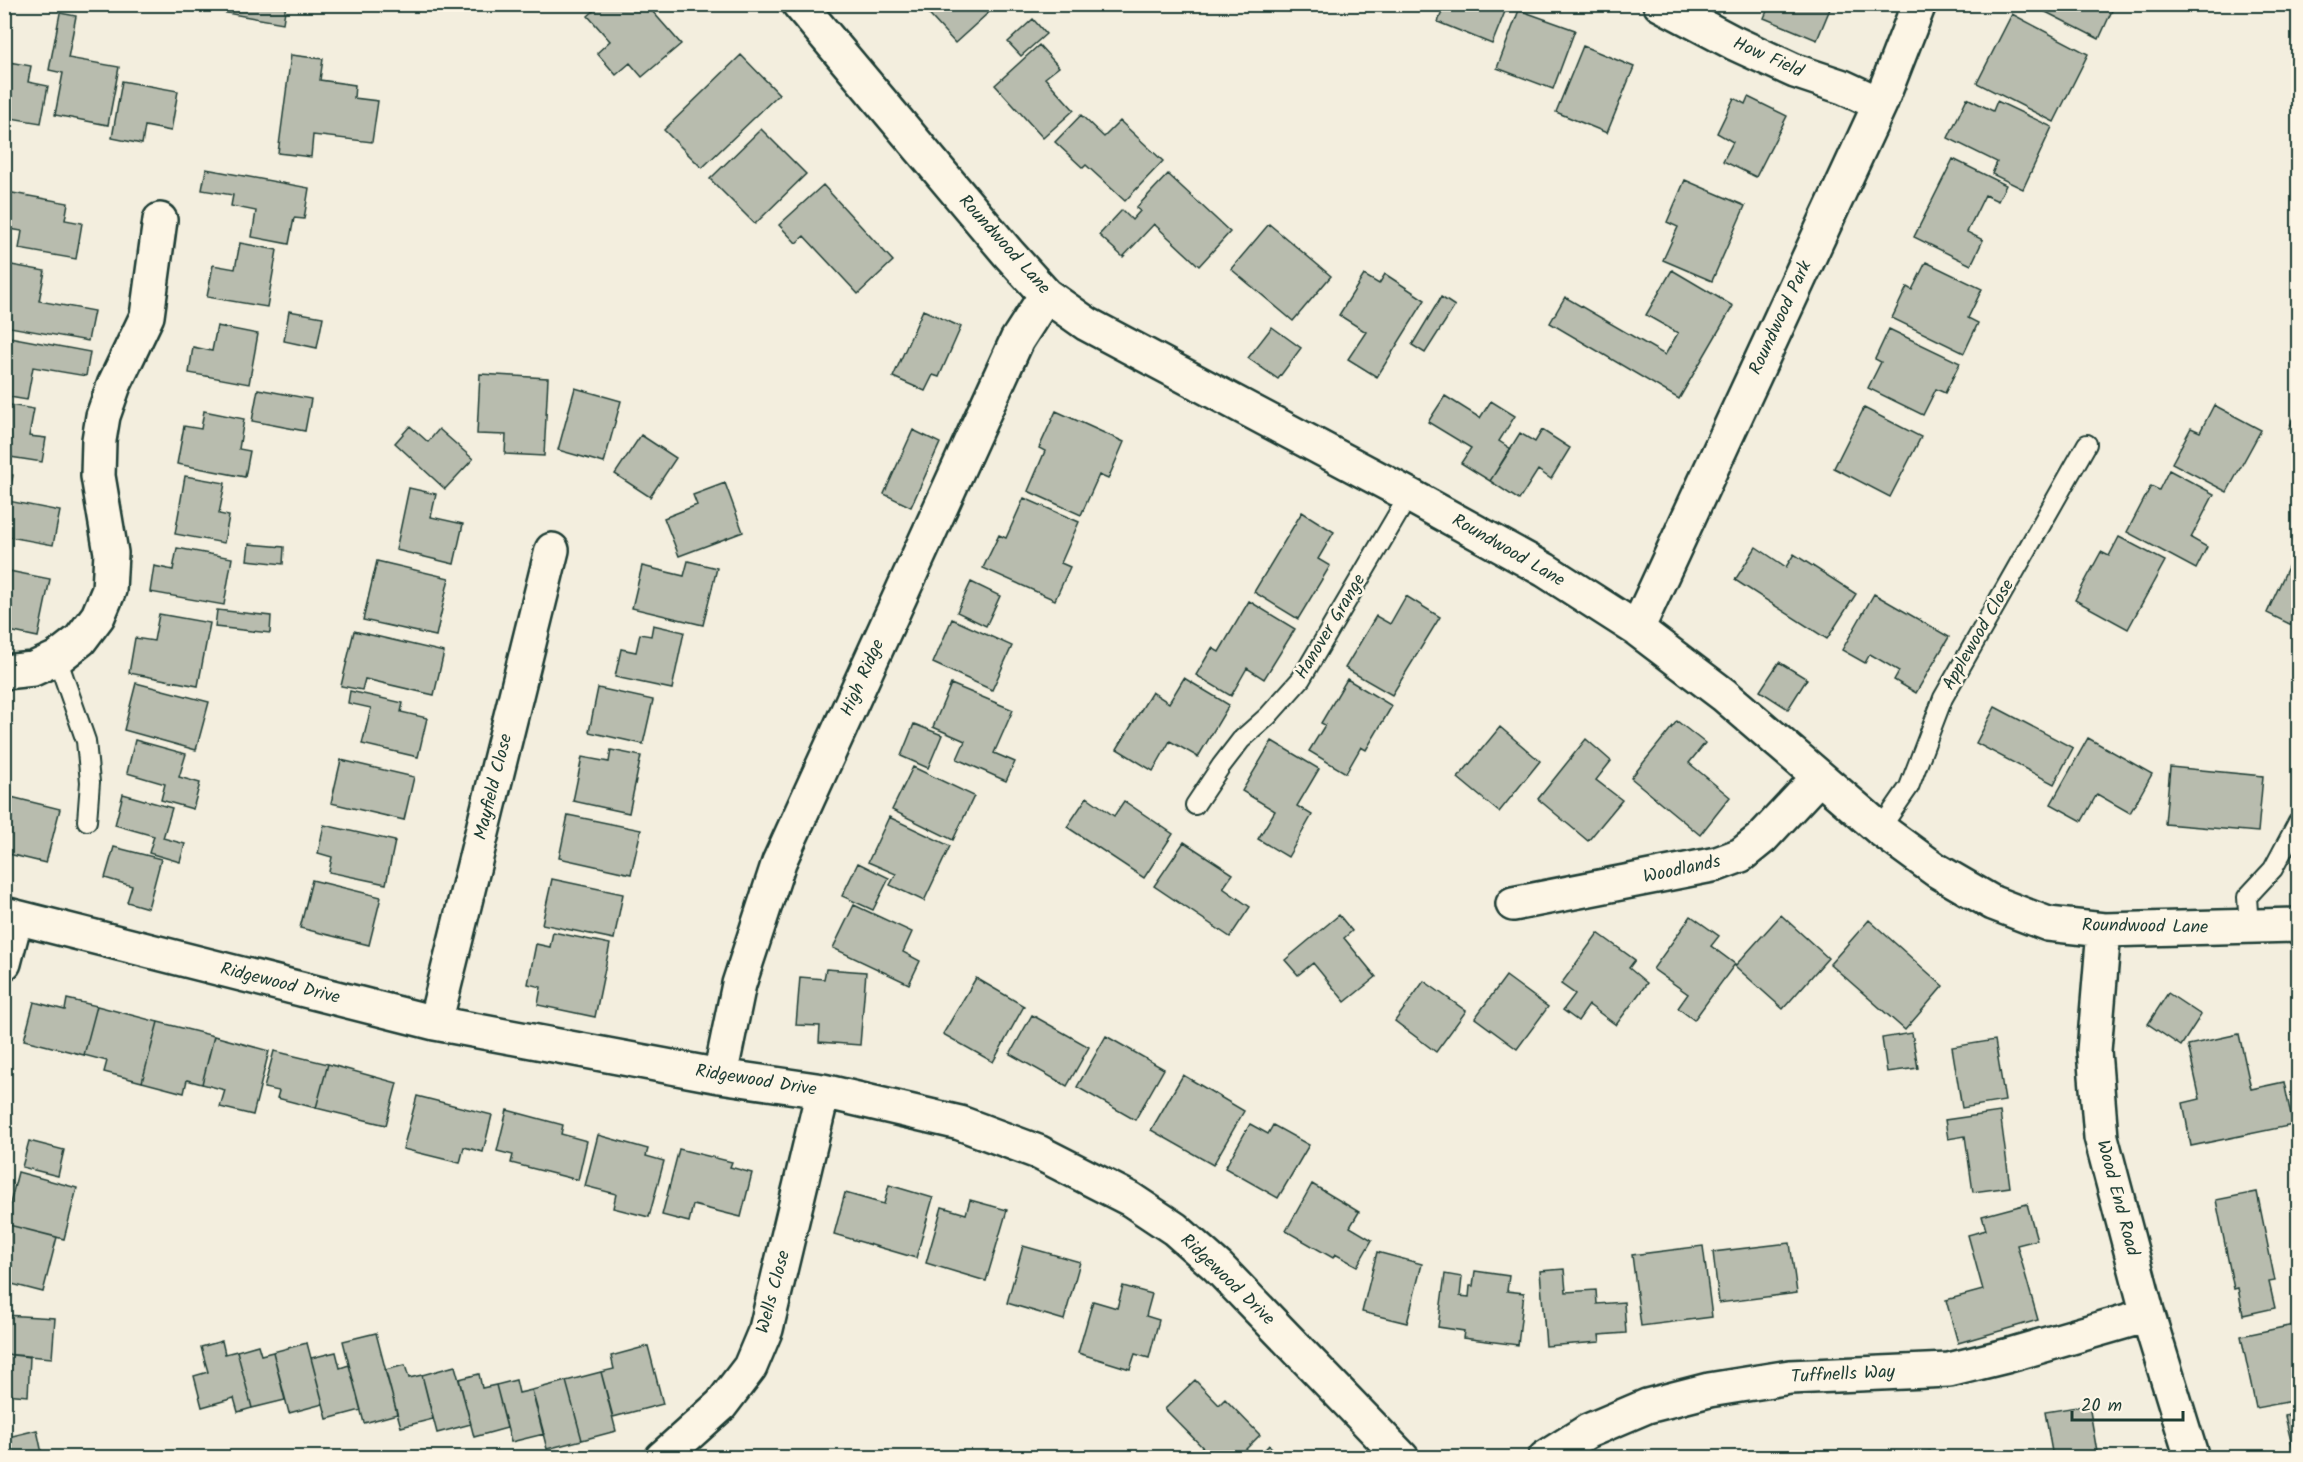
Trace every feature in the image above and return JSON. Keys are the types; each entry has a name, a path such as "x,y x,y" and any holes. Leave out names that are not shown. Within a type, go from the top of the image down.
{"street":[{"name":"Roundwood Lane","path":"799,4 1046,295 1087,324 1545,570 1637,629 1724,694 1880,830 1936,870 1993,903 2048,924 2104,930 2298,925"},
{"name":"How Field","path":"1660,4 1734,43 1795,71 1843,87 1880,104"},
{"name":"Roundwood Park","path":"1637,629 1880,104 1919,4"},
{"path":"4,672 33,669 57,658 80,640 98,616 109,590 111,553 98,476 99,440 103,416 114,385 147,316 159,220"},
{"name":"High Ridge","path":"720,1076 739,984 779,862 1017,339 1046,295"},
{"name":"Mayfield Close","path":"435,1023 552,550"},
{"name":"Woodlands","path":"1513,904 1717,864 1741,855 1762,838 1819,777"},
{"path":"4,963 10,915"},
{"name":"Ridgewood Drive","path":"10,915 435,1023 720,1076 823,1092 960,1123 1038,1152 1130,1199 1175,1229 1218,1267 1401,1458"},
{"name":"Wood End Road","path":"2104,930 2094,1051 2101,1137 2148,1315 2192,1458"},
{"name":"Wells Close","path":"662,1458 721,1405 750,1367 766,1329 823,1092"},
{"name":"Tuffnells Way","path":"1545,1458 1588,1431 1647,1406 1709,1390 1790,1377 1949,1370 2148,1315"}],"lane":[{"name":"Applewood Close","path":"1880,830 1909,787 1943,698 2087,444"},
{"name":"Hanover Grange","path":"1195,805 1241,740 1268,716 1301,680 1408,495"},
{"path":"57,658 86,741 90,782 87,821"},
{"path":"2249,927 2247,897 2274,869 2298,822"}],"building":[{"path":"216,4 286,4 283,23 215,11"},
{"path":"601,4 646,4 681,44 642,77 630,63 616,75 597,53 610,41 588,16"},
{"path":"927,4 998,4 955,43 923,8"},
{"path":"1445,4 1508,4 1492,44 1438,22"},
{"path":"1770,4 1832,4 1817,40 1764,18"},
{"path":"2030,4 2115,4 2099,39"},
{"path":"1519,10 1575,30 1553,89 1497,68"},
{"path":"60,13 76,16 68,58 119,67 108,125 55,115 63,73 49,70"},
{"path":"2012,14 2088,54 2054,122 1977,83"},
{"path":"1033,19 1046,34 1021,56 1008,42"},
{"path":"1039,45 1059,67 1045,78 1074,110 1043,138 995,85"},
{"path":"1583,46 1634,67 1607,133 1556,112"},
{"path":"291,55 323,59 320,80 355,85 354,98 378,101 372,142 313,135 311,157 278,153"},
{"path":"741,55 779,94 702,168 664,130"},
{"path":"4,61 31,66 28,82 48,86 41,123 11,118 4,153"},
{"path":"122,81 178,91 171,131 145,126 142,144 112,138"},
{"path":"1748,97 1787,116 1756,177 1723,161 1733,142 1717,133 1734,98 1745,104"},
{"path":"1967,98 1993,111 1997,101 2052,127 2023,189 1992,174 1997,162 1948,138"},
{"path":"1081,115 1104,137 1120,121 1163,161 1125,201 1086,165 1083,168 1055,142"},
{"path":"761,129 806,174 755,224 710,179"},
{"path":"1953,159 2006,185 1998,201 1985,195 1967,232 1983,240 1971,265 1914,237"},
{"path":"206,169 309,188 304,219 294,218 289,244 252,237 256,211 231,206 233,195 202,190"},
{"path":"1168,174 1230,232 1199,266 1154,224 1123,257 1099,235 1122,210 1132,220 1140,211 1136,208"},
{"path":"1685,180 1745,206 1712,281 1663,260 1678,227 1667,222"},
{"path":"823,185 893,261 858,294 804,236 796,243 779,225"},
{"path":"7,192 68,203 65,220 82,223 76,259 19,249 22,231 4,228"},
{"path":"1269,224 1331,276 1293,321 1231,269"},
{"path":"240,243 277,250 267,307 207,297 213,265 235,269"},
{"path":"1926,262 1982,289 1968,318 1978,323 1964,353 1892,318 1907,287 1912,290"},
{"path":"6,264 45,271 39,301 94,311 88,341 4,326"},
{"path":"1672,270 1733,306 1679,399 1550,323 1565,297 1665,355 1678,333 1646,315"},
{"path":"1385,274 1425,300 1377,377 1348,359 1366,332 1339,315 1364,275 1379,284"},
{"path":"1441,297 1455,306 1425,353 1412,345"},
{"path":"923,310 961,327 939,377 933,375 925,391 893,377"},
{"path":"289,311 323,317 317,348 284,341"},
{"path":"217,326 258,334 249,384 189,373 193,347 212,351"},
{"path":"1272,327 1301,348 1278,379 1248,358"},
{"path":"1889,329 1960,363 1945,393 1936,389 1923,415 1868,388 1881,362 1875,359"},
{"path":"4,336 90,352 86,376 33,367 27,400 4,396"},
{"path":"480,374 548,378 544,456 505,454 506,435 477,434"},
{"path":"575,388 621,401 604,463 558,450"},
{"path":"258,389 311,399 305,431 252,421"},
{"path":"1445,396 1480,418 1491,401 1515,416 1499,441 1511,449 1490,481 1461,463 1471,448 1428,422"},
{"path":"4,404 34,409 29,436 46,438 42,462 4,456"},
{"path":"2214,405 2261,430 2227,492 2172,463 2191,428 2200,432"},
{"path":"1864,408 1921,437 1890,497 1834,468"},
{"path":"2298,408 2298,432 2289,428"},
{"path":"204,411 244,419 239,449 250,451 245,477 177,464 184,426 201,429"},
{"path":"1056,411 1124,442 1108,479 1099,475 1081,515 1028,491 1045,451 1039,448"},
{"path":"410,426 428,442 439,429 473,459 445,489 395,443"},
{"path":"913,430 940,443 911,507 884,494"},
{"path":"1542,430 1570,448 1551,479 1538,470 1519,500 1490,481 1520,433 1535,442"},
{"path":"641,435 676,458 650,497 615,474"},
{"path":"2169,470 2214,494 2191,538 2207,547 2196,569 2127,532 2151,486 2159,490"},
{"path":"4,473 13,475 8,501 60,511 53,545 4,536"},
{"path":"185,476 225,483 219,514 229,516 224,543 175,534"},
{"path":"725,483 743,532 679,556 664,518 697,505 693,495"},
{"path":"409,488 436,494 431,517 463,524 454,564 396,550"},
{"path":"1024,498 1079,522 1061,563 1070,567 1055,600 983,568 999,535 1006,538"},
{"path":"1302,512 1334,532 1318,559 1330,566 1298,619 1254,592"},
{"path":"2119,537 2165,561 2128,629 2075,600 2101,552 2109,556"},
{"path":"249,544 284,547 283,564 247,560"},
{"path":"2298,545 2298,628 2267,613"},
{"path":"1756,547 1786,567 1794,554 1856,594 1827,639 1735,580"},
{"path":"177,548 232,558 224,605 150,592 154,566 173,570"},
{"path":"377,561 449,578 436,636 363,620"},
{"path":"688,561 717,568 703,625 632,608 642,566 684,576"},
{"path":"9,571 50,579 38,637 4,630 4,592"},
{"path":"971,582 1000,596 986,626 957,612"},
{"path":"1874,594 1949,637 1916,693 1894,680 1899,671 1870,654 1865,663 1842,650"},
{"path":"1406,596 1440,617 1392,695 1345,668 1376,616 1390,624"},
{"path":"1249,601 1295,629 1264,679 1247,668 1231,696 1196,675 1212,648 1219,652"},
{"path":"217,610 271,616 270,633 215,627"},
{"path":"159,614 210,623 198,686 129,673 135,638 154,641"},
{"path":"952,619 1012,646 992,690 933,663"},
{"path":"653,625 684,632 672,689 615,677 621,649 636,652 640,634 651,636"},
{"path":"354,631 444,652 434,695 365,679 362,690 341,686"},
{"path":"1779,662 1807,679 1788,709 1760,691"},
{"path":"1184,678 1229,705 1198,757 1170,741 1153,771 1117,749 1152,692 1169,703"},
{"path":"1347,679 1392,706 1366,750 1361,747 1346,773 1309,751 1325,725 1321,723"},
{"path":"136,683 209,702 196,750 124,730"},
{"path":"951,684 1013,710 994,753 1015,762 1006,781 957,759 965,741 933,727"},
{"path":"598,688 653,700 643,744 589,732"},
{"path":"350,691 403,703 401,712 427,718 418,757 362,744 371,708 348,703"},
{"path":"1995,707 2073,748 2054,784 1976,743"},
{"path":"1677,721 1705,743 1689,763 1730,797 1700,835 1631,778"},
{"path":"914,724 942,735 928,768 901,756"},
{"path":"1500,727 1540,761 1499,812 1458,778"},
{"path":"2088,738 2152,774 2130,813 2097,794 2082,821 2051,804"},
{"path":"1586,739 1611,761 1596,780 1622,800 1588,841 1538,799"},
{"path":"135,740 186,754 179,777 200,783 193,809 161,800 165,784 127,773"},
{"path":"1272,741 1319,769 1297,806 1312,815 1288,857 1258,839 1275,811 1242,791"},
{"path":"611,750 641,756 629,813 573,801 582,757 609,762"},
{"path":"341,760 414,777 404,820 331,803"},
{"path":"913,767 974,796 953,840 892,810"},
{"path":"2170,767 2263,776 2258,832 2165,824"},
{"path":"123,794 172,808 163,838 185,844 180,862 149,853 154,836 115,825"},
{"path":"7,796 60,809 46,863 4,853 4,807"},
{"path":"1087,797 1114,816 1124,801 1173,834 1144,878 1067,827"},
{"path":"568,815 641,830 631,874 559,858"},
{"path":"889,817 950,846 924,901 890,885 896,874 868,862"},
{"path":"324,825 395,841 386,884 329,872 332,857 318,853"},
{"path":"1184,842 1233,874 1223,888 1250,907 1230,937 1154,886"},
{"path":"114,847 161,859 148,908 127,902 132,886 105,878"},
{"path":"858,863 889,878 873,910 842,896"},
{"path":"552,879 623,894 614,939 542,924"},
{"path":"312,880 381,897 369,945 300,928"},
{"path":"854,905 912,932 903,952 920,961 909,984 833,948"},
{"path":"1339,915 1352,931 1344,938 1376,977 1345,1002 1313,963 1298,975 1285,960"},
{"path":"1781,915 1828,958 1783,1009 1735,966"},
{"path":"1691,916 1719,936 1711,946 1735,964 1694,1020 1678,1008 1688,994 1653,969"},
{"path":"1869,920 1943,986 1905,1030 1830,964"},
{"path":"553,932 610,944 595,1017 538,1005 541,987 528,984 536,944 550,947"},
{"path":"1598,933 1635,960 1629,968 1647,983 1616,1025 1589,1005 1578,1021 1563,1010 1575,994 1561,984"},
{"path":"826,969 866,972 860,1045 819,1042 820,1026 796,1025 800,977 824,979"},
{"path":"1506,976 1548,1007 1517,1049 1475,1018"},
{"path":"976,978 1024,1006 993,1062 943,1034"},
{"path":"1424,981 1466,1011 1436,1052 1395,1021"},
{"path":"2168,993 2201,1015 2181,1046 2148,1024"},
{"path":"67,999 97,1006 84,1055 24,1040 34,1002 65,1010"},
{"path":"97,1006 158,1022 142,1082 104,1072 107,1061 84,1055"},
{"path":"1032,1015 1089,1047 1067,1086 1010,1054"},
{"path":"158,1022 214,1036 202,1084 187,1080 184,1093 142,1082"},
{"path":"1912,1033 1918,1068 1887,1072 1882,1038"},
{"path":"2239,1034 2251,1089 2284,1082 2293,1125 2191,1146 2183,1103 2200,1099 2188,1045"},
{"path":"214,1036 269,1051 253,1115 220,1107 225,1090 202,1084"},
{"path":"1106,1036 1164,1069 1135,1120 1077,1087"},
{"path":"1995,1040 2005,1101 1962,1108 1952,1047"},
{"path":"274,1051 328,1064 316,1108 277,1098 279,1091 264,1088"},
{"path":"328,1064 397,1083 386,1125 316,1108"},
{"path":"1183,1075 1244,1111 1213,1165 1151,1130"},
{"path":"417,1096 492,1115 483,1152 464,1147 460,1163 403,1149"},
{"path":"507,1110 563,1125 561,1134 587,1141 578,1180 511,1163 513,1155 497,1151"},
{"path":"2000,1112 2010,1187 1973,1192 1965,1136 1948,1139 1945,1120"},
{"path":"1250,1124 1268,1134 1273,1125 1309,1145 1278,1198 1225,1168"},
{"path":"598,1135 648,1149 646,1156 664,1161 649,1217 613,1208 616,1194 585,1186"},
{"path":"29,1141 64,1150 58,1176 22,1167"},
{"path":"679,1149 732,1162 730,1167 752,1173 741,1217 693,1205 689,1222 662,1215"},
{"path":"18,1172 77,1188 64,1239 5,1224"},
{"path":"1312,1184 1359,1212 1350,1227 1372,1240 1357,1266 1335,1254 1333,1258 1286,1231"},
{"path":"889,1185 933,1198 916,1258 834,1234 845,1193 884,1204"},
{"path":"2257,1192 2275,1281 2269,1282 2275,1308 2243,1315 2238,1288 2234,1289 2216,1200"},
{"path":"970,1200 1007,1210 986,1281 926,1263 942,1207 966,1214"},
{"path":"2027,1204 2037,1240 2017,1245 2038,1320 1958,1343 1946,1300 1983,1290 1968,1235 1986,1230 1982,1216"},
{"path":"5,1224 57,1237 43,1292 4,1282"},
{"path":"1790,1243 1797,1293 1719,1303 1713,1252"},
{"path":"1023,1246 1080,1262 1064,1320 1007,1303"},
{"path":"1703,1246 1712,1317 1641,1326 1632,1255"},
{"path":"1377,1252 1422,1264 1407,1323 1362,1312"},
{"path":"1564,1269 1566,1292 1596,1290 1597,1304 1624,1302 1626,1333 1599,1335 1600,1342 1546,1346 1540,1271"},
{"path":"1475,1271 1509,1276 1507,1291 1524,1293 1518,1345 1463,1338 1464,1331 1438,1327 1445,1274 1462,1277 1460,1296 1469,1297"},
{"path":"1123,1286 1152,1294 1146,1316 1159,1320 1149,1358 1135,1354 1130,1369 1078,1353 1093,1301 1117,1308"},
{"path":"4,1315 55,1318 52,1358 4,1354"},
{"path":"2298,1324 2298,1400 2256,1408 2241,1336"},
{"path":"376,1333 397,1414 364,1423 343,1341"},
{"path":"222,1341 225,1354 237,1351 252,1408 238,1412 234,1398 202,1407 194,1376 208,1372 201,1347"},
{"path":"307,1343 323,1404 289,1413 273,1352"},
{"path":"258,1345 261,1355 273,1352 285,1400 252,1408 237,1351"},
{"path":"648,1346 663,1404 613,1417 601,1372 614,1369 611,1356"},
{"path":"336,1352 340,1368 349,1365 361,1410 327,1419 311,1358"},
{"path":"4,1354 30,1357 28,1396 4,1394"},
{"path":"405,1365 409,1378 422,1375 433,1419 401,1427 385,1370"},
{"path":"455,1366 471,1424 437,1433 422,1375"},
{"path":"601,1372 616,1431 582,1440 566,1381"},
{"path":"479,1374 482,1388 496,1385 507,1428 474,1437 459,1379"},
{"path":"516,1380 519,1393 532,1390 544,1434 511,1442 496,1385"},
{"path":"1195,1380 1219,1405 1225,1399 1260,1435 1237,1458 1213,1458 1165,1409"},
{"path":"566,1381 582,1440 547,1449 532,1390"},
{"path":"2089,1405 2098,1458 2053,1458 2045,1412"},
{"path":"2298,1412 2298,1458 2295,1458 2285,1416"},
{"path":"37,1430 43,1458 4,1458 4,1438"},
{"path":"1269,1445 1281,1458 1257,1458"},
{"path":"1930,1451 1931,1458 1901,1458 1901,1456"}]}
